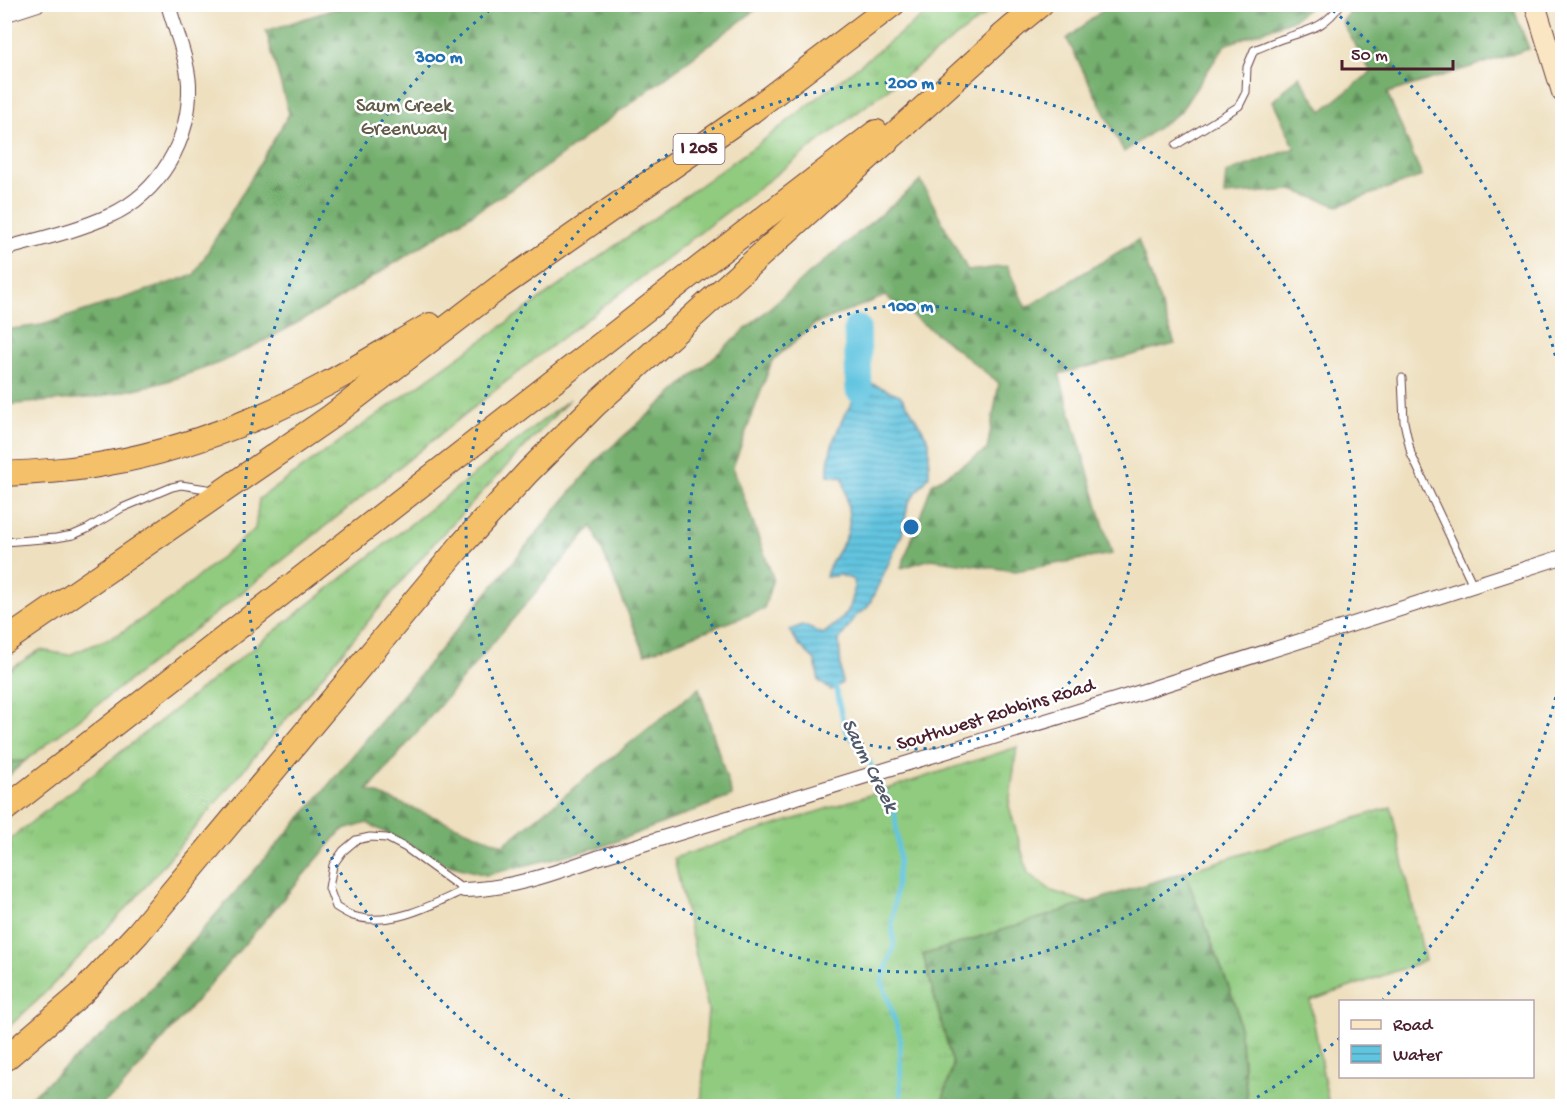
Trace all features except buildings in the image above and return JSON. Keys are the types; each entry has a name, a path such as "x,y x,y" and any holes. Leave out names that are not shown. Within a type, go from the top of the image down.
{"highway":[{"name":"I 205","path":"501,286 743,117 893,4"},
{"path":"4,810 684,279 1041,4"},
{"path":"4,1060 81,994 138,933 455,553 528,472 596,404 1014,26"},
{"path":"4,474 109,464 214,434 263,415 313,391 501,286"},
{"path":"4,642 329,418 501,286"}],"main road":[{"path":"1535,4 1563,92"}],"street":[{"path":"8,11 38,4"},
{"path":"4,249 111,215 146,191 171,161 179,145 184,126 189,83 185,60 168,4"},
{"name":"Southwest Robbins Road","path":"464,890 490,889 539,877 850,782 1563,557"}],"lane":[{"path":"1176,145 1239,106 1246,92 1247,67 1254,50 1312,30 1333,15 1341,4"},
{"path":"1402,378 1404,422 1411,454 1473,585"},
{"path":"4,542 73,535 122,508 181,485 224,491"},
{"name":"Southwest Robbins Road","path":"370,837 387,838 396,843 464,890 429,907 381,919 354,916 336,908 329,888 333,865 343,851 356,840 370,837"}],"green space":[{"name":"Saum Creek Greenway","path":"350,4 762,5 543,169 324,308 275,335 222,362 161,383 98,397 5,405 5,330 42,325 194,275 289,114 266,31"},
{"path":"1110,4 1313,5 1292,20 1225,45 1180,112 1124,152 1067,39"},
{"path":"1356,4 1512,5 1529,49 1387,93 1422,176 1338,206 1292,190 1224,195 1226,173 1295,148 1273,101 1299,76 1322,111 1371,72 1342,22"},
{"path":"937,5 998,5 533,360 248,588 25,761 5,762 4,673 40,650 69,655 119,634 169,601 255,529 259,499 761,142"},
{"path":"921,181 968,271 1007,266 1026,308 1138,240 1175,344 1059,374 1112,554 1015,571 931,559 901,568 932,484 987,450 999,383 885,296 815,324 772,361 733,467 773,578 764,609 645,654 592,526 368,790 503,845 699,688 732,796 604,846 486,875 445,864 367,823 341,831 119,1091 100,1106 20,1106 135,1007 316,800 599,458 798,283"},
{"path":"570,399 433,544 135,899 37,1001 5,1030 5,843"},
{"path":"1017,747 1009,806 1028,873 1052,891 1088,903 923,955 953,1065 941,1106 701,1106 708,1009 674,858"},
{"path":"25,761 5,779 5,762"},
{"path":"1391,807 1425,961 1310,1001 1329,1106 1248,1106 1237,1009 1185,872"},
{"path":"1185,872 1237,1009 1248,1106 941,1106 953,1065 923,955"}],"water":[{"path":"868,382 900,395 910,409 929,441 929,476 908,503 902,535 868,607 856,616 839,640 842,683 831,690 819,681 815,660 798,644 790,630 802,625 823,634 848,612 851,605 854,580 840,575 826,577 848,532 849,525 843,477 828,475 828,463 840,425 853,401"}],"waterway":[{"name":"Saum Creek","path":"857,328 859,390"},
{"name":"Saum Creek","path":"835,684 845,729 869,761 895,814 899,859 892,923 894,946 882,981 900,1036 901,1106"}]}
